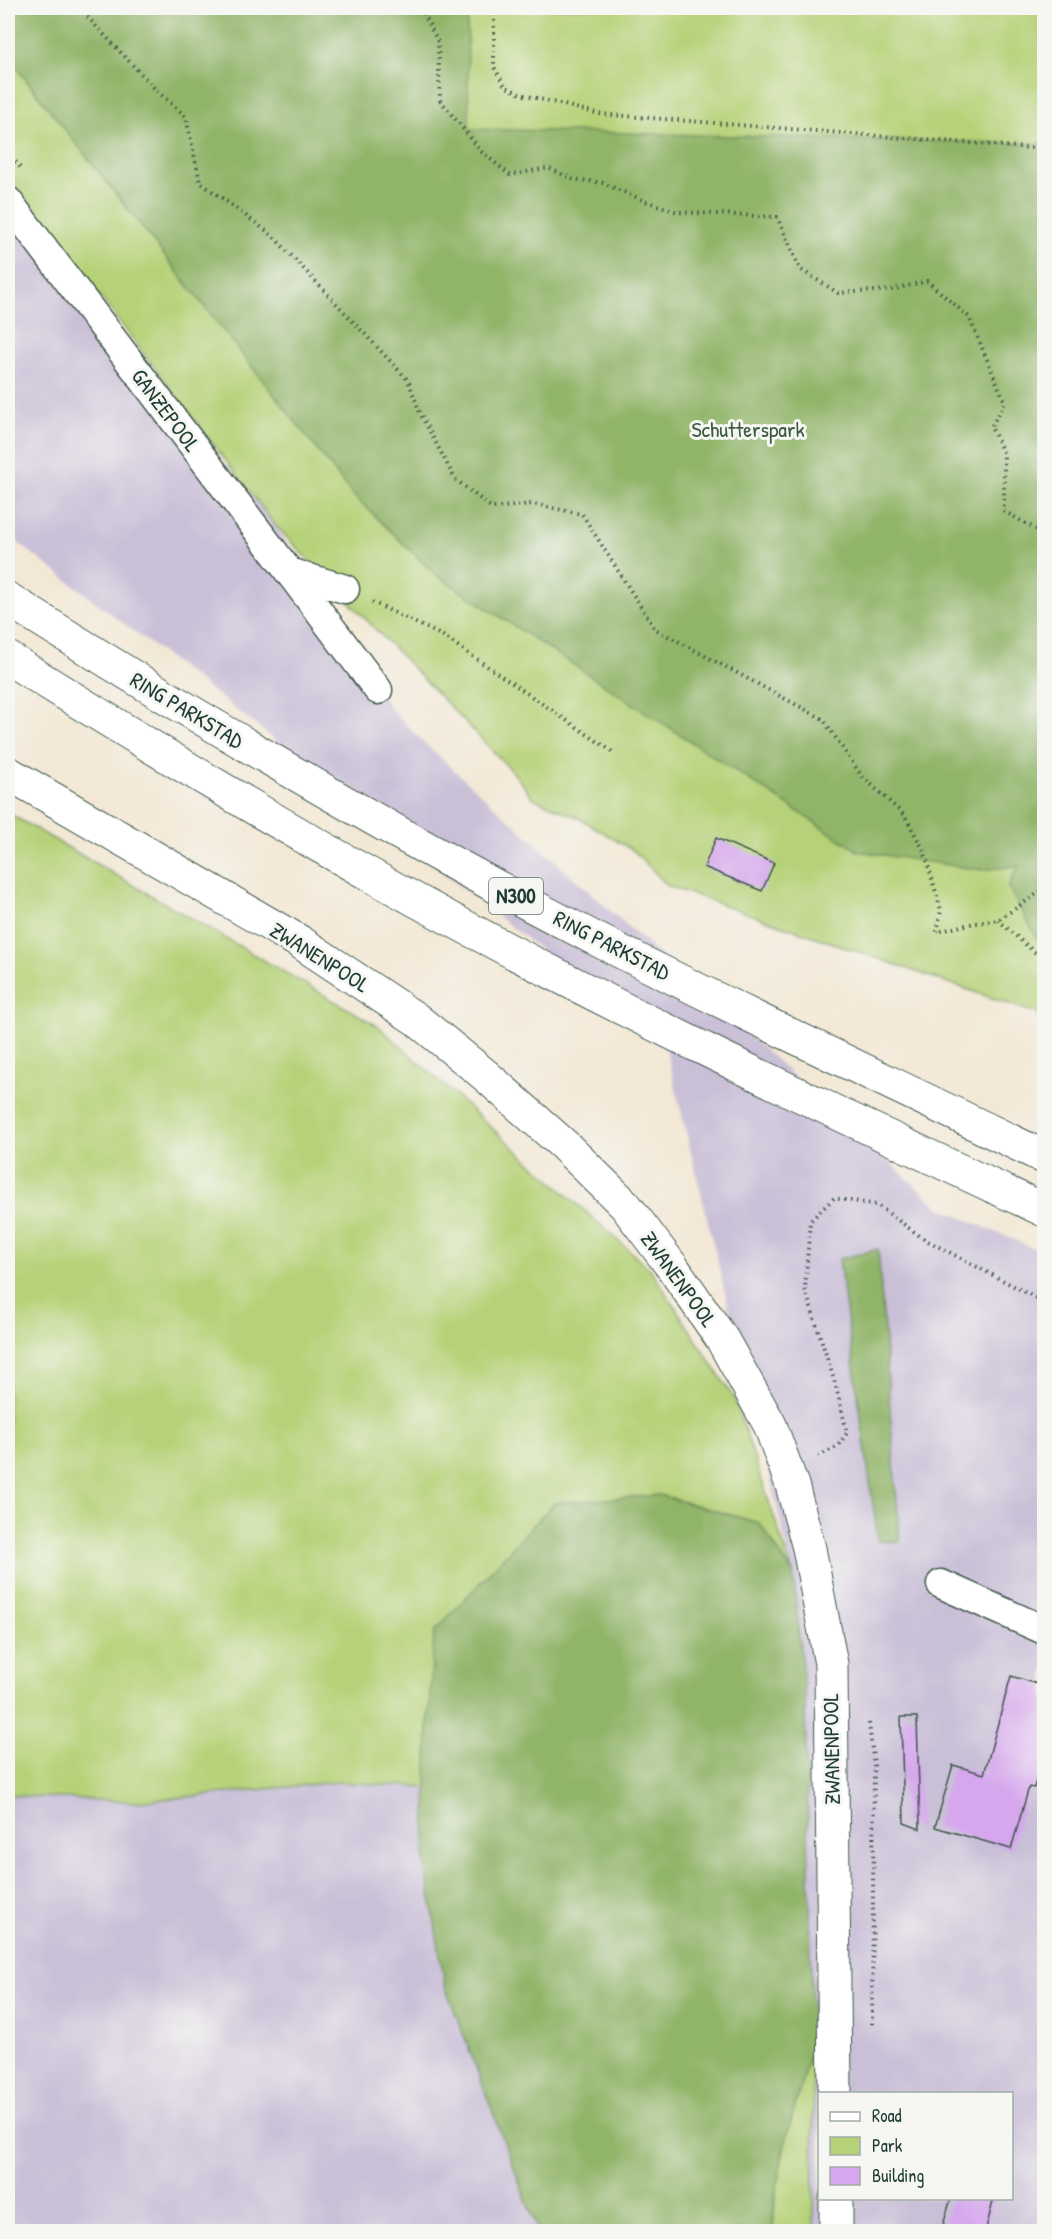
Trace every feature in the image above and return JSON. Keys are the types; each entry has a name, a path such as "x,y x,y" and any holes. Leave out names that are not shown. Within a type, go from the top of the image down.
{"main road":[{"name":"RING PARKSTAD","path":"8,599 174,703 265,756 592,937 1044,1157"},
{"name":"N300","path":"8,658 253,807 385,883 595,994 797,1095 1044,1209"},
{"name":"ZWANENPOOL","path":"8,773 300,942 416,1019 485,1075 564,1145 625,1205 673,1268 722,1339 770,1425 792,1485 809,1548 831,1664 835,2092"},
{"path":"836,2200 836,2232"}],"street":[{"name":"GANZEPOOL","path":"8,201 378,690"},
{"path":"289,572 345,589"},
{"path":"941,1584 1044,1630"}],"path":[{"path":"80,8 156,90 186,117 200,182 272,235 408,380 420,413 455,478 492,508 533,504 582,514 655,629 823,718 861,775 905,816 924,851 941,910 937,932 998,920 1044,892"},
{"path":"421,8 438,42 441,100 482,152 510,175 548,168 573,178 603,183 678,212 777,217 800,269 838,293 891,290 927,282 969,317 1005,402 991,427 1004,454 1004,511 1044,534"},
{"path":"494,8 494,67 505,86 520,94 600,114 1044,149"},
{"path":"345,589 443,636 613,752"},
{"path":"998,920 1044,958"},
{"path":"817,1456 837,1447 847,1432 836,1386 805,1289 810,1221 834,1198 877,1205 924,1239 1044,1302"}],"shaded area":[{"path":"8,199 275,525 389,707 423,742 940,1208 1044,1253 1044,2231 814,2231 813,2043 805,1698 793,1573 666,1049 233,707 8,535"},
{"path":"336,1782 427,1787 425,1861 445,1986 538,2231 8,2232 8,1795 136,1802"}],"green space":[{"name":"Schutterspark","path":"8,8 1044,8 1044,1016 668,886 634,851 581,819 533,798 513,772 275,525 8,176"},
{"name":"Schutterspark","path":"8,8 467,8 469,129 1044,144 1044,942 1038,940 1008,887 1018,866 981,870 858,851 436,575 353,495 8,57"},
{"path":"8,813 378,1026 651,1270 734,1398 793,1573 759,1523 659,1495 428,1725 427,1787 336,1782 136,1802 8,1795"},
{"path":"878,1249 900,1542 878,1541 839,1259"},
{"path":"659,1495 759,1523 793,1573 805,1698 813,2043 785,2142 774,2201 773,2231 538,2231 445,1986 425,1861 428,1725 434,1632 554,1503"},
{"path":"813,2043 814,2231 773,2232 782,2160"}],"building":[{"path":"716,838 774,863 762,891 704,867"},
{"path":"1011,1676 1044,1686 1041,1716 1044,1717 1044,1752 1034,1788 1029,1787 1011,1849 935,1827 953,1765 984,1774"},
{"path":"901,1717 917,1717 920,1829 904,1823"},
{"path":"950,2200 993,2200 985,2232 941,2232"}]}
